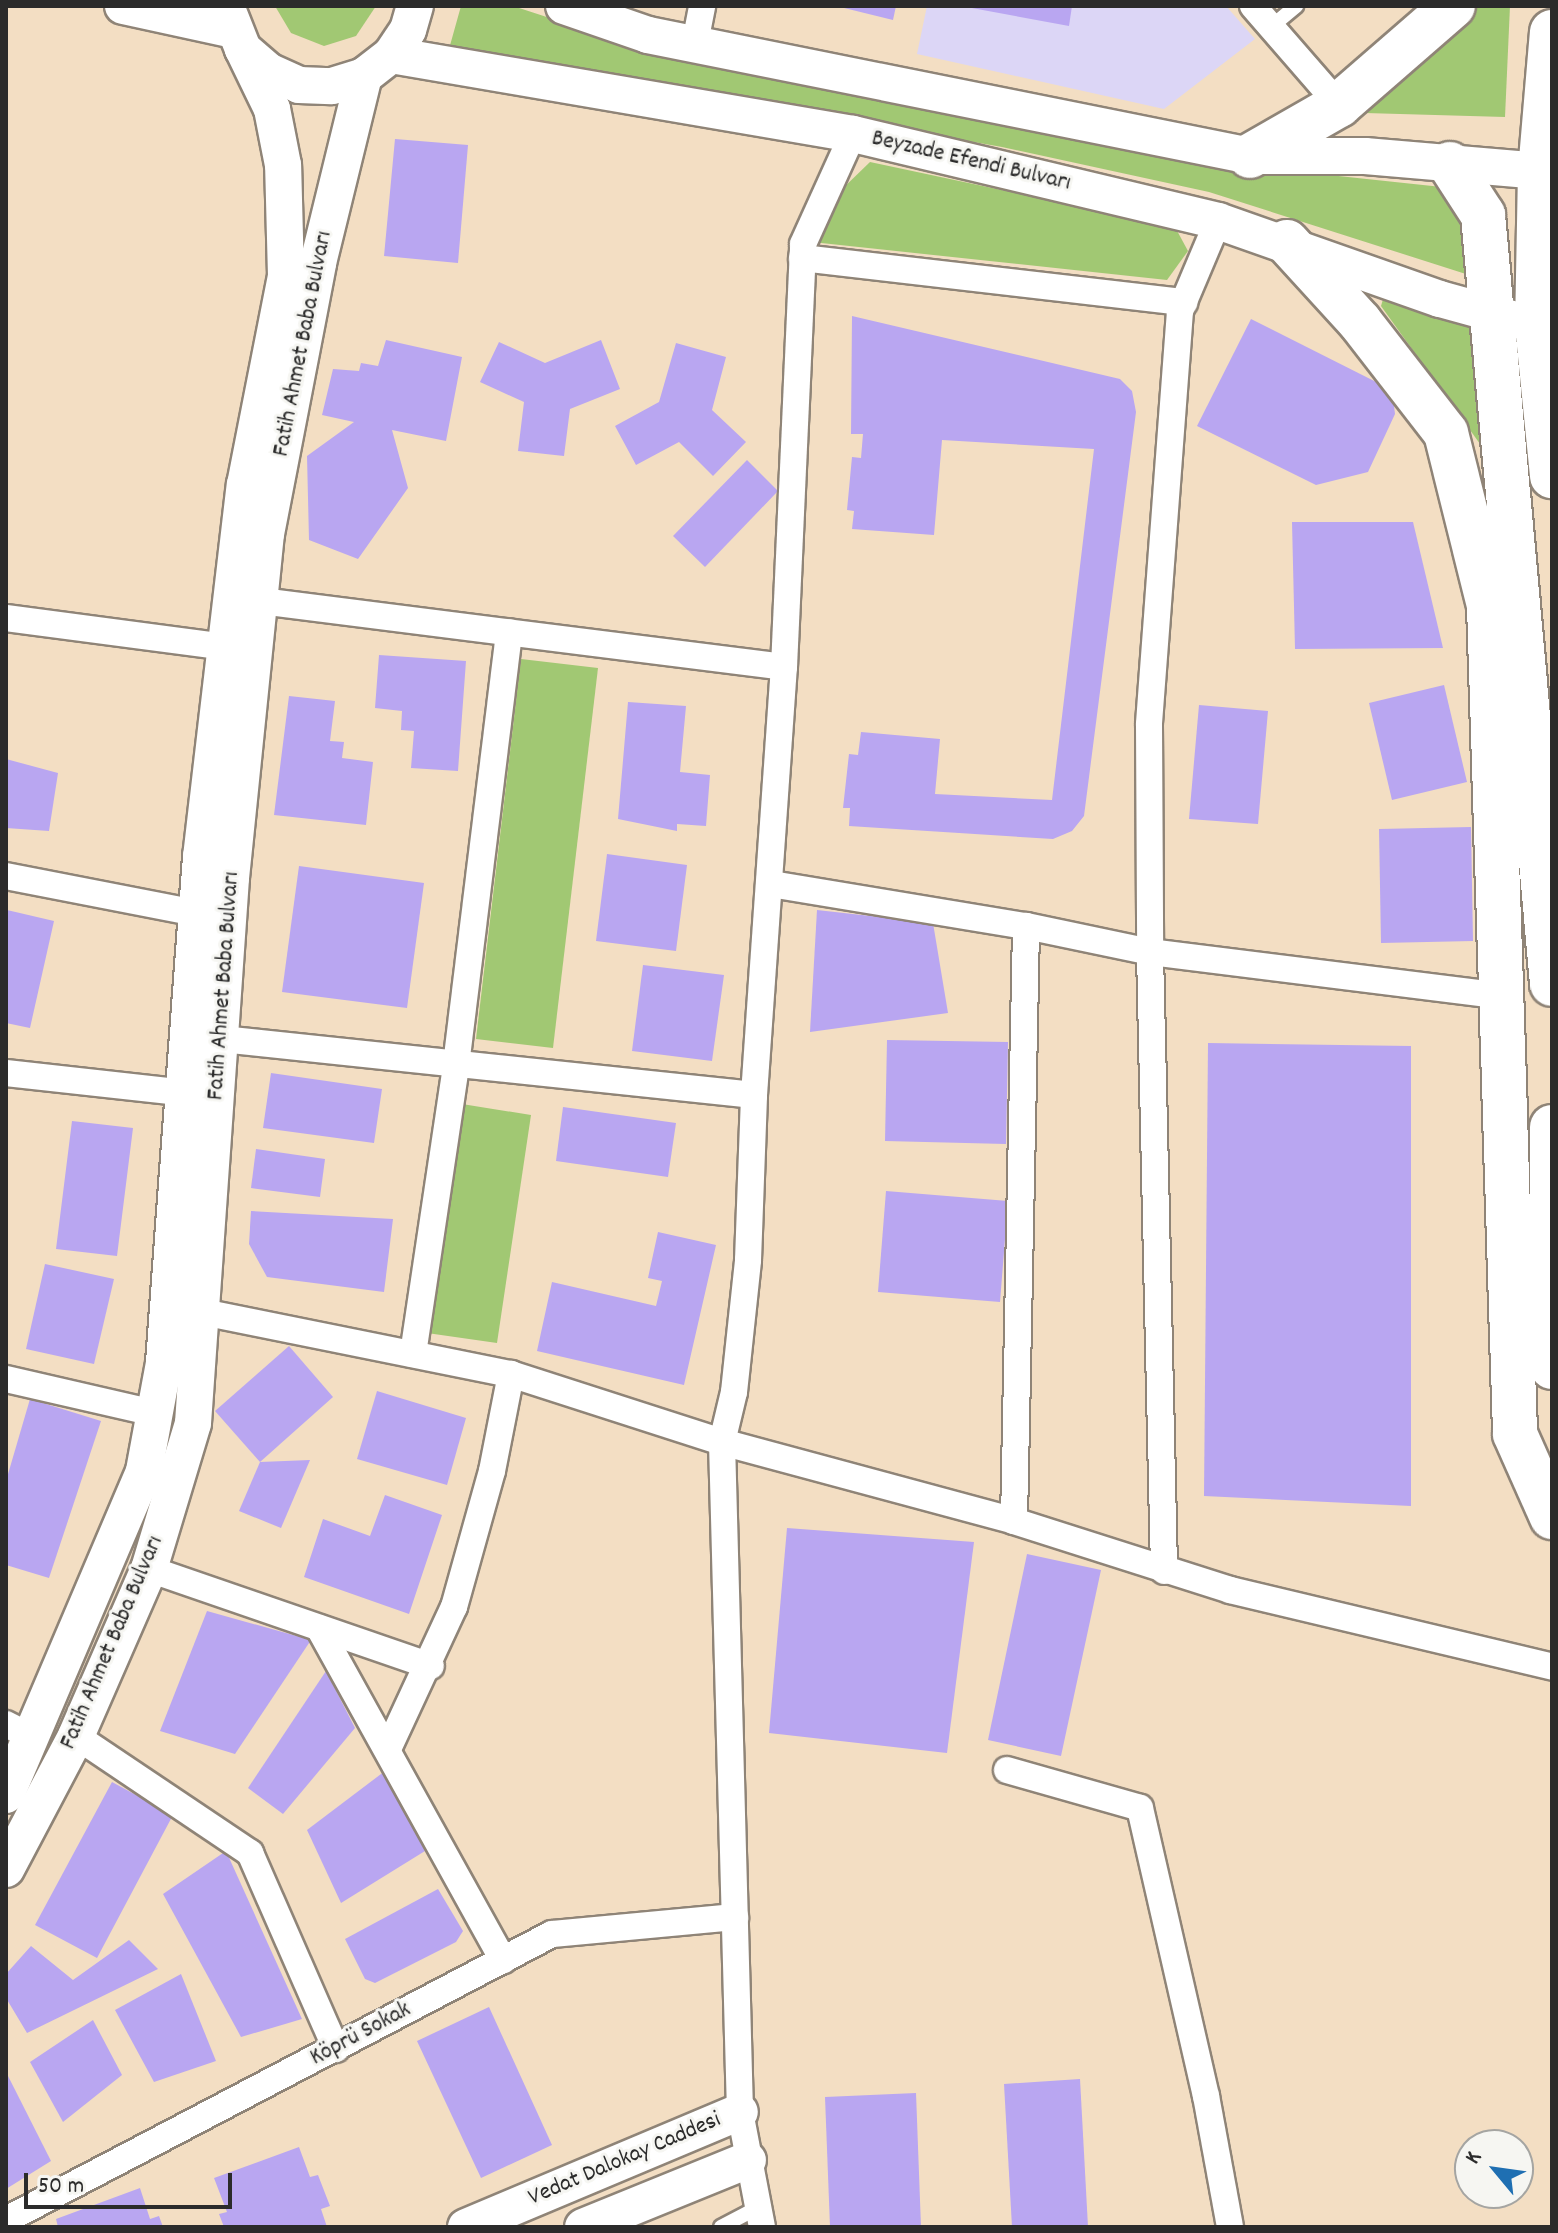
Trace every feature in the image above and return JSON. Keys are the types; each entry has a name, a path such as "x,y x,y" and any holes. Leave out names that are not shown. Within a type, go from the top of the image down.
{"highway":[{"path":"1250,156 1339,105 1453,6"},
{"path":"1552,32 1544,326 1552,476"},
{"path":"1450,164 1483,215 1552,984"},
{"path":"1287,242 1360,322 1446,433 1489,605 1515,1434 1552,1517"},
{"path":"1552,1127 1552,1367"}],"main road":[{"path":"123,6 234,28 268,71 299,85 332,86 378,66"},
{"name":"Fatih Ahmet Baba Bulvarı","path":"6,1869 76,1736 149,1569 193,1423 231,878 266,534 318,263 378,66 408,30 415,6"},
{"path":"564,6 648,35 1250,156 1365,156 1546,172"},
{"name":"Fatih Ahmet Baba Bulvarı","path":"6,1795 20,1731 144,1471 164,1363 197,913 225,647 245,485 286,276 281,151 272,109 234,28"},
{"name":"Beyzade Efendi Bulvarı","path":"378,66 853,134 1218,221 1491,313 1544,326"},
{"name":"Vedat Dalokay Caddesi","path":"466,2227 740,2112"},
{"name":"Vedat Dalokay Caddesi","path":"583,2227 748,2160"}],"street":[{"path":"695,43 702,6"},
{"path":"1253,6 1339,105"},
{"path":"760,2218 740,2112 722,1442 734,1392 748,1260 754,1095 784,667 803,244 853,134"},
{"path":"1164,1571 1150,952 1149,725 1184,302 1218,221"},
{"path":"802,258 1184,302"},
{"path":"261,601 784,667"},
{"path":"6,618 225,647"},
{"path":"413,1354 456,1065 509,632"},
{"path":"6,876 197,913"},
{"path":"771,884 1026,926 1150,952 1503,996"},
{"path":"1014,1521 1026,926"},
{"path":"222,1039 754,1095"},
{"path":"6,1073 186,1093"},
{"path":"203,1312 511,1374 722,1442 1014,1521 1164,1571 1552,1667"},
{"path":"388,1749 431,1666 454,1607 492,1471 511,1374"},
{"path":"6,1379 155,1413"},
{"path":"149,1569 431,1666"},
{"path":"319,1628 503,1960"},
{"path":"76,1736 250,1853 336,2049"},
{"path":"1007,1770 1140,1808 1206,2096 1230,2227"},
{"name":"Köprü Sokak","path":"6,2220 552,1934 613,1924 735,1917"}],"lane":[{"path":"1271,27 1296,6"},
{"path":"721,2227 760,2218"}],"shaded area":[{"path":"927,6 1226,6 1255,39 1164,109 917,54"}],"green space":[{"path":"275,6 376,6 356,36 324,46 291,33"},
{"path":"461,6 513,6 660,54 1301,172 1498,193 1494,283 1209,192 1002,147 449,49"},
{"path":"1477,6 1510,6 1505,117 1365,113"},
{"path":"870,162 1175,227 1188,251 1167,280 812,242 838,193"},
{"path":"1384,296 1516,339 1524,457 1498,469 1381,306"},
{"path":"521,659 598,668 553,1048 476,1039"},
{"path":"462,1104 531,1115 497,1343 427,1333"}],"building":[{"path":"836,6 896,6 893,20"},
{"path":"961,6 1072,6 1069,26"},
{"path":"395,139 468,145 458,263 384,256"},
{"path":"852,316 1120,379 1132,391 1136,412 1084,816 1072,831 1053,839 849,826 850,808 843,808 849,754 858,755 861,732 940,739 935,794 1052,800 1094,449 942,440 934,535 852,529 854,511 847,510 852,457 861,458 863,434 851,434"},
{"path":"1251,319 1392,390 1395,414 1368,472 1316,485 1197,426"},
{"path":"386,340 462,357 446,441 392,430 408,488 358,559 309,540 307,456 354,422 322,415 333,369 359,371 361,363 378,366"},
{"path":"601,340 620,389 570,409 564,456 518,451 524,402 480,382 499,342 545,363"},
{"path":"676,343 726,357 712,410 746,442 713,476 679,442 636,465 615,426 659,402"},
{"path":"747,460 778,491 705,567 673,536"},
{"path":"1292,522 1413,522 1443,648 1295,649"},
{"path":"379,655 466,661 458,771 411,768 414,731 401,730 402,711 375,708"},
{"path":"1444,685 1467,782 1392,800 1369,703"},
{"path":"289,696 335,701 330,741 344,742 342,758 373,762 366,825 274,815"},
{"path":"628,702 686,706 680,772 710,775 706,826 677,824 677,831 618,819"},
{"path":"1199,705 1268,711 1258,824 1189,819"},
{"path":"6,759 58,773 49,831 6,828"},
{"path":"1471,827 1473,941 1381,943 1379,829"},
{"path":"607,854 687,865 676,951 596,941"},
{"path":"299,866 424,883 407,1008 282,992"},
{"path":"7,910 54,921 30,1028 6,1023"},
{"path":"817,910 933,923 948,1013 810,1032"},
{"path":"643,965 724,975 712,1061 632,1051"},
{"path":"887,1040 1008,1042 1006,1144 885,1141"},
{"path":"1208,1043 1411,1046 1411,1506 1204,1496"},
{"path":"271,1073 382,1089 374,1143 263,1128"},
{"path":"563,1107 676,1123 668,1177 556,1161"},
{"path":"72,1121 133,1128 117,1256 56,1249"},
{"path":"256,1149 325,1159 320,1197 251,1188"},
{"path":"886,1191 1008,1201 1000,1302 878,1292"},
{"path":"251,1211 393,1219 384,1292 267,1277 249,1244"},
{"path":"658,1232 716,1245 684,1385 537,1351 552,1282 656,1306 662,1281 648,1278"},
{"path":"45,1264 114,1279 94,1364 26,1349"},
{"path":"289,1346 333,1397 260,1462 215,1411"},
{"path":"377,1391 466,1418 447,1485 357,1459"},
{"path":"30,1399 101,1421 49,1578 6,1565 6,1481"},
{"path":"310,1460 281,1528 239,1511 260,1462"},
{"path":"385,1495 442,1515 409,1614 304,1577 323,1519 370,1536"},
{"path":"787,1528 974,1542 947,1753 769,1733"},
{"path":"1027,1554 1101,1570 1061,1756 988,1740"},
{"path":"207,1611 311,1640 235,1754 160,1731"},
{"path":"326,1671 355,1728 283,1814 248,1788"},
{"path":"385,1771 425,1851 341,1903 307,1830"},
{"path":"112,1782 173,1815 97,1958 35,1925"},
{"path":"226,1851 302,2019 241,2037 163,1894"},
{"path":"438,1889 463,1931 456,1942 375,1983 365,1979 345,1939"},
{"path":"129,1940 158,1969 27,2033 6,1998 6,1974 31,1946 73,1980"},
{"path":"181,1974 216,2061 154,2082 115,2010"},
{"path":"489,2007 552,2145 481,2178 417,2041"},
{"path":"93,2020 122,2075 63,2122 30,2062"},
{"path":"6,2072 51,2161 6,2189"},
{"path":"1080,2079 1088,2227 1012,2227 1004,2084"},
{"path":"916,2093 921,2227 830,2227 825,2097"},
{"path":"299,2147 310,2177 318,2175 330,2206 321,2209 327,2227 224,2227 219,2214 227,2212 214,2178"},
{"path":"140,2188 150,2219 159,2216 163,2227 58,2227 56,2219"}]}
